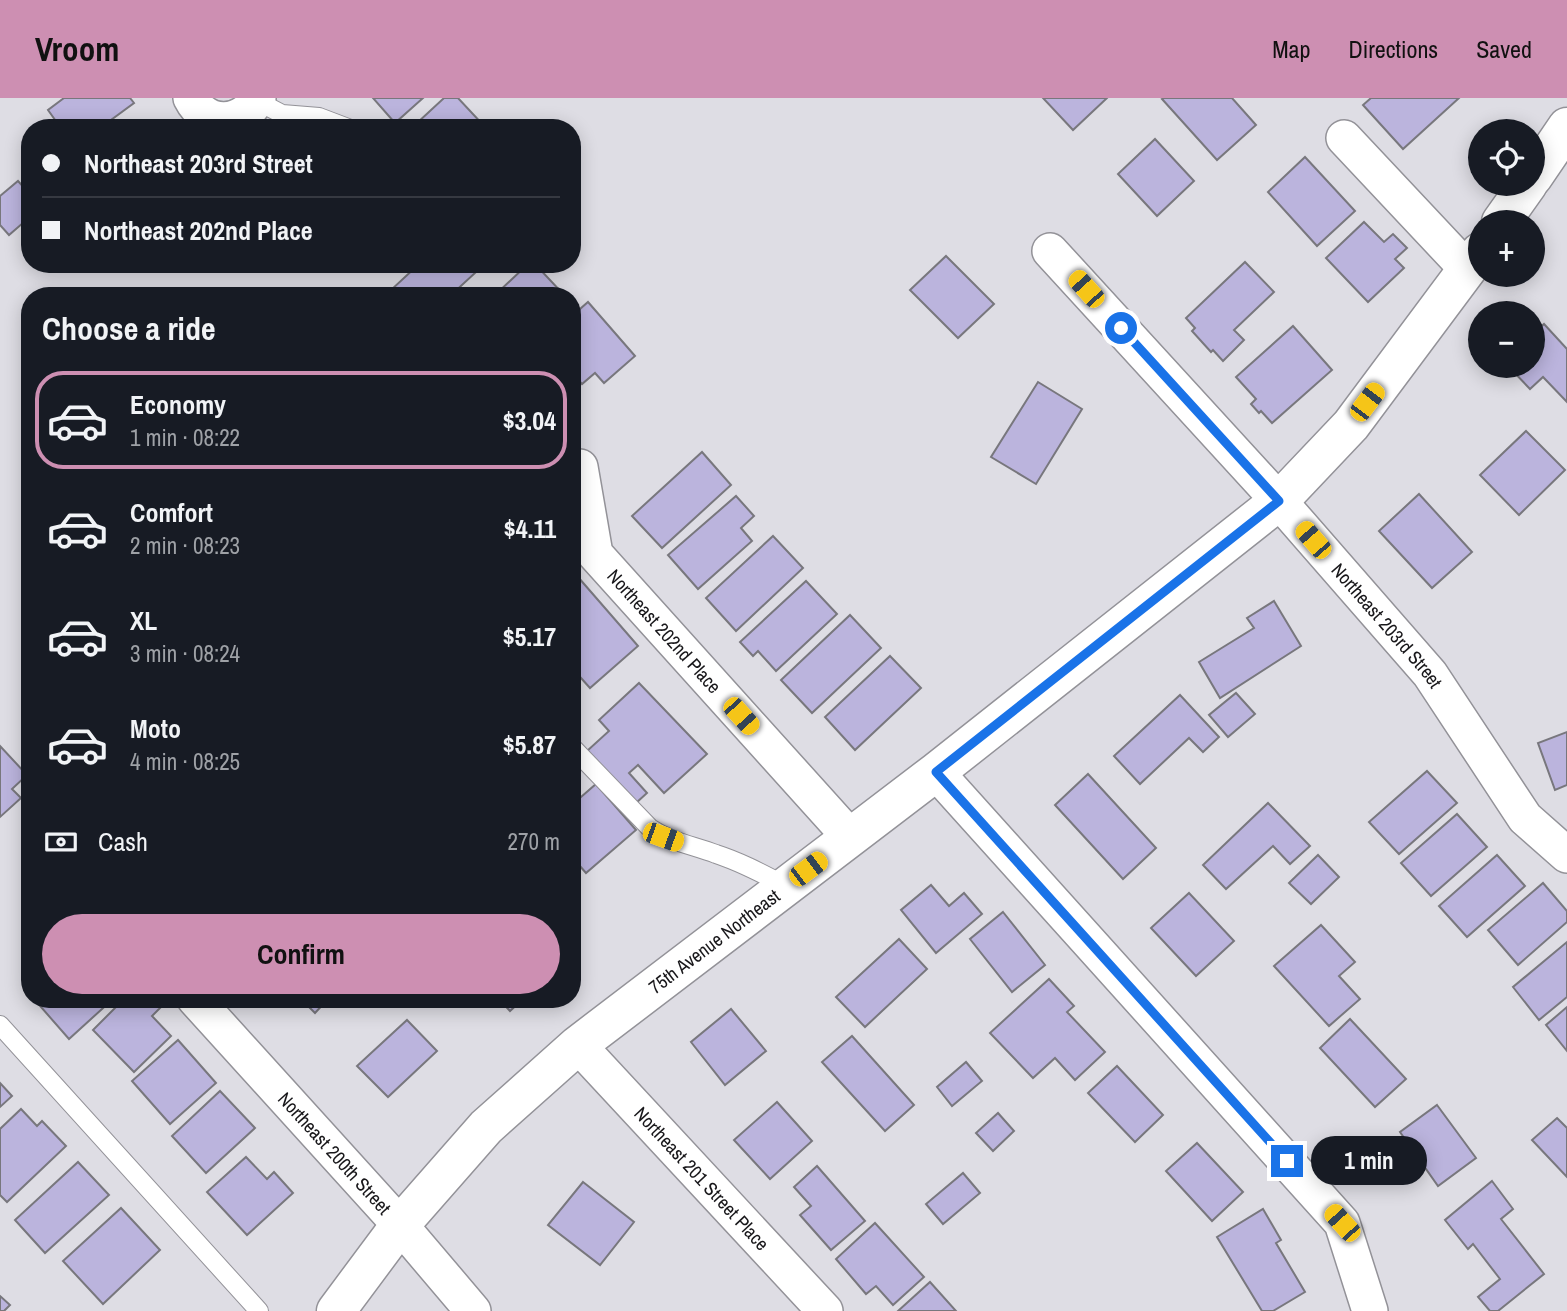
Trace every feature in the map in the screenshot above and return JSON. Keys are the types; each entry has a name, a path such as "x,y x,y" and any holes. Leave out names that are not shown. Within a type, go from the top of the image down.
{"street":[{"path":"191,98 201,111 218,119"},
{"path":"231,119 248,111 257,99"},
{"path":"1344,138 1468,255"},
{"path":"1511,210 1548,163"},
{"name":"Northeast 203rd Street","path":"1050,251 1279,501 1430,674 1525,818 1567,855"},
{"name":"75th Avenue Northeast","path":"336,1311 400,1225 486,1127 578,1045 936,772 1279,501 1351,425 1468,269"},
{"name":"Northeast 202nd Place","path":"581,473 595,554 850,837"},
{"path":"936,772 1342,1223 1370,1311"},
{"name":"Northeast 200th Street","path":"203,1008 400,1225 473,1311"},
{"name":"Northeast 201 Street Place","path":"578,1045 825,1311"}],"lane":[{"path":"257,99 282,114 324,119"},
{"path":"581,756 649,828 663,837 746,865 786,886"},
{"path":"0,1025 259,1311"}],"building":[{"path":"64,98 130,98 134,103 112,119 54,119 48,110"},
{"path":"373,98 423,98 399,119 391,119"},
{"path":"444,98 458,98 478,119 421,119"},
{"path":"1043,98 1107,98 1073,130"},
{"path":"1232,98 1256,125 1217,160 1162,99"},
{"path":"1371,98 1459,98 1403,149 1363,105"},
{"path":"1155,139 1194,181 1157,216 1118,174"},
{"path":"1305,157 1355,211 1317,246 1268,192"},
{"path":"18,181 21,184 21,225 9,235 0,225 0,196"},
{"path":"1364,222 1384,242 1393,234 1407,248 1395,259 1404,268 1368,302 1326,258"},
{"path":"946,256 994,304 958,338 910,290"},
{"path":"1245,262 1274,292 1234,330 1244,340 1223,361 1192,331 1195,328 1186,318"},
{"path":"409,273 475,273 460,287 394,287"},
{"path":"518,273 543,273 557,287 504,287"},
{"path":"588,302 635,356 604,383 595,373 581,383 581,308"},
{"path":"1545,325 1567,349 1567,402 1544,378"},
{"path":"1293,326 1332,370 1272,423 1251,404 1256,399 1236,377"},
{"path":"1520,378 1542,378 1530,389"},
{"path":"1038,382 1082,409 1036,484 991,457"},
{"path":"1526,431 1565,470 1519,515 1480,475"},
{"path":"702,452 731,485 662,548 632,516"},
{"path":"1419,494 1472,552 1432,588 1379,531"},
{"path":"736,496 754,516 741,528 752,541 698,589 668,555"},
{"path":"773,536 803,568 736,631 706,598"},
{"path":"581,580 638,646 590,688 581,678"},
{"path":"806,581 837,614 776,671 758,651 753,656 740,642"},
{"path":"1274,601 1301,646 1220,698 1199,662 1254,628 1247,618"},
{"path":"850,615 881,648 812,713 781,680"},
{"path":"890,656 921,688 855,750 825,717"},
{"path":"639,683 707,754 664,793 638,765 629,773 647,793 636,803 587,751 609,731 599,720"},
{"path":"1236,693 1255,714 1228,737 1209,715"},
{"path":"1180,695 1219,737 1203,752 1189,738 1140,784 1114,756"},
{"path":"1567,732 1567,785 1555,790 1538,743"},
{"path":"0,746 21,769 21,781 12,789 21,798 0,817"},
{"path":"1427,771 1457,803 1399,854 1369,822"},
{"path":"1088,774 1156,848 1123,879 1055,805"},
{"path":"596,784 636,830 586,873 581,867 581,797"},
{"path":"1268,803 1310,846 1290,864 1273,846 1226,889 1203,865"},
{"path":"1457,814 1487,847 1431,896 1401,863"},
{"path":"1318,855 1339,877 1311,904 1289,883"},
{"path":"1497,855 1525,886 1467,937 1439,906"},
{"path":"1543,883 1567,911 1567,922 1518,965 1488,930"},
{"path":"931,885 949,906 964,893 982,914 936,953 901,910"},
{"path":"1189,893 1234,941 1196,976 1151,928"},
{"path":"1003,912 1045,965 1012,992 970,939"},
{"path":"1321,925 1355,962 1339,976 1360,999 1329,1026 1274,966"},
{"path":"899,939 927,969 865,1027 836,997"},
{"path":"1567,942 1567,997 1539,1020 1513,987"},
{"path":"1049,979 1074,1006 1067,1012 1105,1052 1075,1080 1055,1058 1033,1078 990,1033"},
{"path":"1567,1007 1567,1051 1546,1025"},
{"path":"42,1008 103,1008 69,1039"},
{"path":"115,1008 160,1008 152,1016 171,1036 134,1072 93,1030"},
{"path":"731,1009 766,1051 725,1085 691,1042"},
{"path":"1350,1019 1406,1079 1375,1107 1320,1048"},
{"path":"407,1020 437,1051 388,1097 357,1066"},
{"path":"852,1036 914,1105 885,1131 822,1062"},
{"path":"178,1040 216,1083 170,1124 132,1081"},
{"path":"966,1062 982,1081 952,1106 937,1087"},
{"path":"1117,1066 1163,1115 1135,1142 1088,1093"},
{"path":"0,1083 12,1096 0,1107"},
{"path":"220,1091 255,1128 206,1173 172,1136"},
{"path":"777,1102 812,1141 770,1179 734,1140"},
{"path":"1437,1105 1476,1158 1438,1186 1400,1132"},
{"path":"21,1109 37,1126 42,1121 66,1146 7,1202 0,1195 0,1129"},
{"path":"998,1113 1014,1131 993,1151 976,1133"},
{"path":"1557,1118 1567,1128 1567,1177 1532,1140"},
{"path":"1197,1143 1243,1192 1212,1221 1166,1171"},
{"path":"246,1157 267,1179 274,1172 293,1193 247,1235 207,1192"},
{"path":"78,1162 109,1195 45,1253 15,1220"},
{"path":"817,1166 865,1221 831,1250 800,1215 811,1206 794,1187"},
{"path":"963,1173 980,1193 943,1224 926,1204"},
{"path":"1492,1181 1513,1209 1501,1219 1544,1274 1498,1311 1490,1311 1478,1297 1500,1279 1473,1244 1468,1249 1445,1220"},
{"path":"583,1182 634,1222 600,1265 548,1225"},
{"path":"121,1208 160,1250 103,1304 63,1261"},
{"path":"1263,1209 1281,1240 1276,1243 1305,1292 1273,1311 1262,1311 1217,1237"},
{"path":"875,1223 924,1277 893,1305 876,1286 866,1294 836,1259"},
{"path":"930,1282 956,1311 898,1311"},
{"path":"0,1296 10,1305 4,1311 0,1311"}],"route":[{"path":"1121,328 1279,501 936,772 1287,1161"}]}
